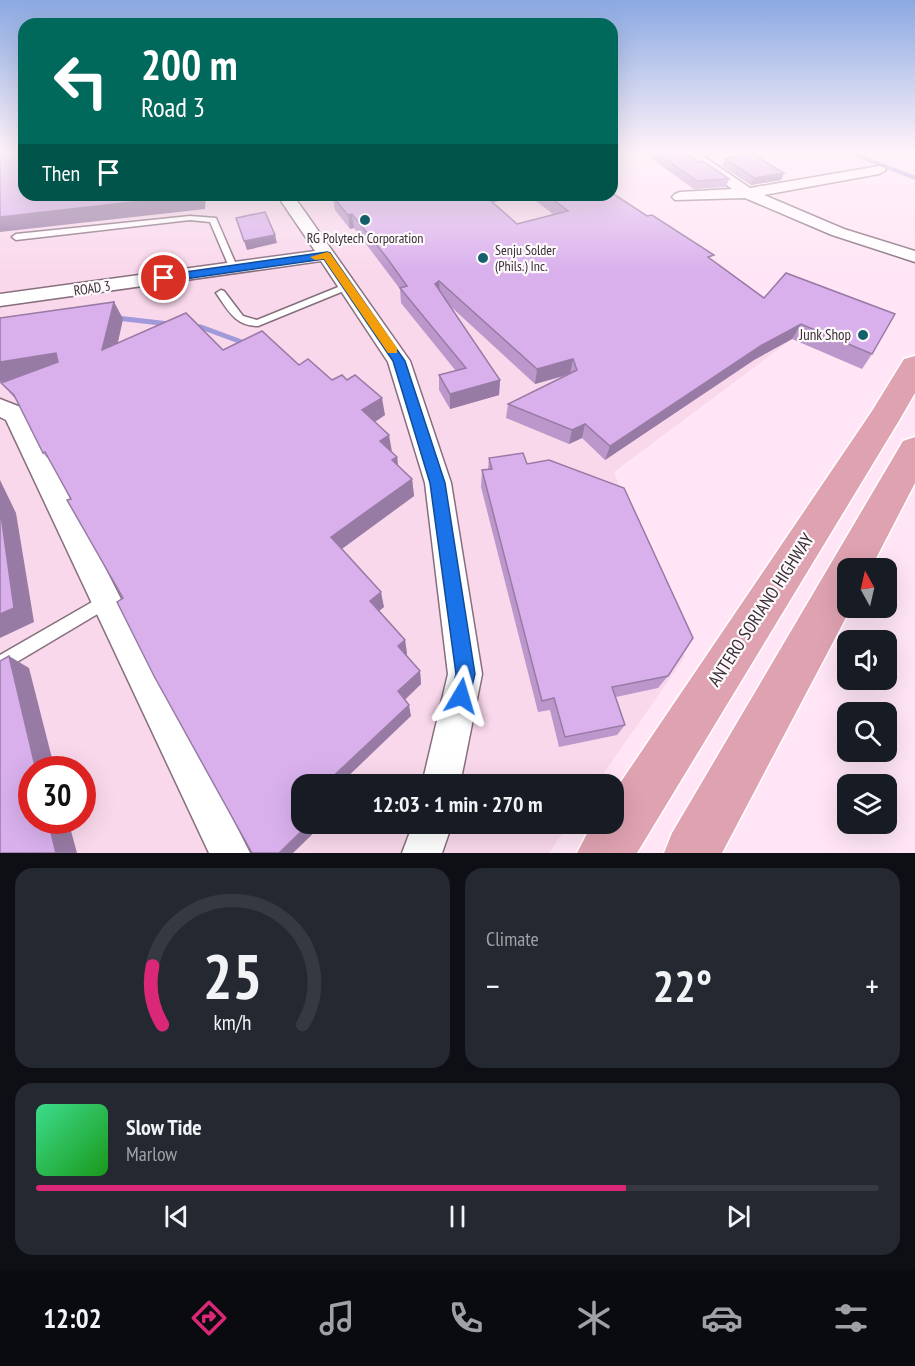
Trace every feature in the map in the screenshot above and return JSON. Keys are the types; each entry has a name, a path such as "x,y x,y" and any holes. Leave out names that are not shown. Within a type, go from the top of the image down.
{"main road":[{"name":"ANTERO SORIANO HIGHWAY","path":"605,853 884,419 915,366"},
{"path":"855,558 915,450"},
{"path":"692,853 837,590"}],"street":[{"path":"680,197 747,192 838,232 915,257"},
{"path":"289,201 399,361 438,483 465,674 443,774"},
{"name":"ROAD 3","path":"0,300 327,255"},
{"path":"0,407 15,414 230,853"},
{"path":"422,853 429,834"}],"lane":[{"path":"16,237 190,218 213,220 234,269"},
{"path":"221,293 242,321 248,324 258,323 348,286"},
{"path":"0,664 106,601"}],"shaded area":[{"path":"0,192 18,192 18,201 618,200 792,339 614,472 685,657 603,774 291,774 291,834 562,834 549,853 0,853"}],"building":[{"path":"0,192 18,192 18,201 141,201 0,217"},
{"path":"618,197 647,216 652,215 714,255 708,257 764,298 786,273 895,314 872,354 801,324 762,345 610,446 585,424 572,430 508,404 577,370 573,359 537,369 439,281 435,284 500,380 450,394 439,375 466,368 400,288 407,286 387,258 352,214 348,215 336,201 491,201 517,224 568,211 555,201 618,201"},
{"path":"265,212 275,235 244,241 236,218"},
{"path":"114,302 102,350 186,313 223,350 262,331 299,365 308,359 332,380 342,375 347,380 355,375 382,398 362,410 389,435 380,441 397,457 392,460 412,479 331,537 381,592 370,601 405,640 398,646 420,671 398,691 409,705 336,774 291,774 291,834 299,834 279,853 252,853 154,676 117,602 123,598 67,500 71,499 45,452 43,453 14,395 1,383 58,362 56,353 0,362 0,318"},
{"path":"523,453 527,464 549,460 624,488 693,638 668,676 612,687 625,725 565,737 554,698 542,701 482,470 492,469 489,458"},
{"path":"0,508 14,608 0,614"},
{"path":"9,656 33,756 18,756 18,834 51,834 56,853 0,853 0,661"}],"waterway":[{"path":"117,318 169,324"},
{"path":"192,326 201,327 247,344"}],"slow traffic":[{"path":"315,257 327,255 392,351"}],"place":[{"name":"RG Polytech Corporation","path":"365,220"},
{"name":"Senju Solder (Phils.) Inc.","path":"483,258"},
{"name":"Junk Shop","path":"863,335"}],"route":[{"path":"164,278 327,255 399,361 438,483 465,674 461,696"}]}
